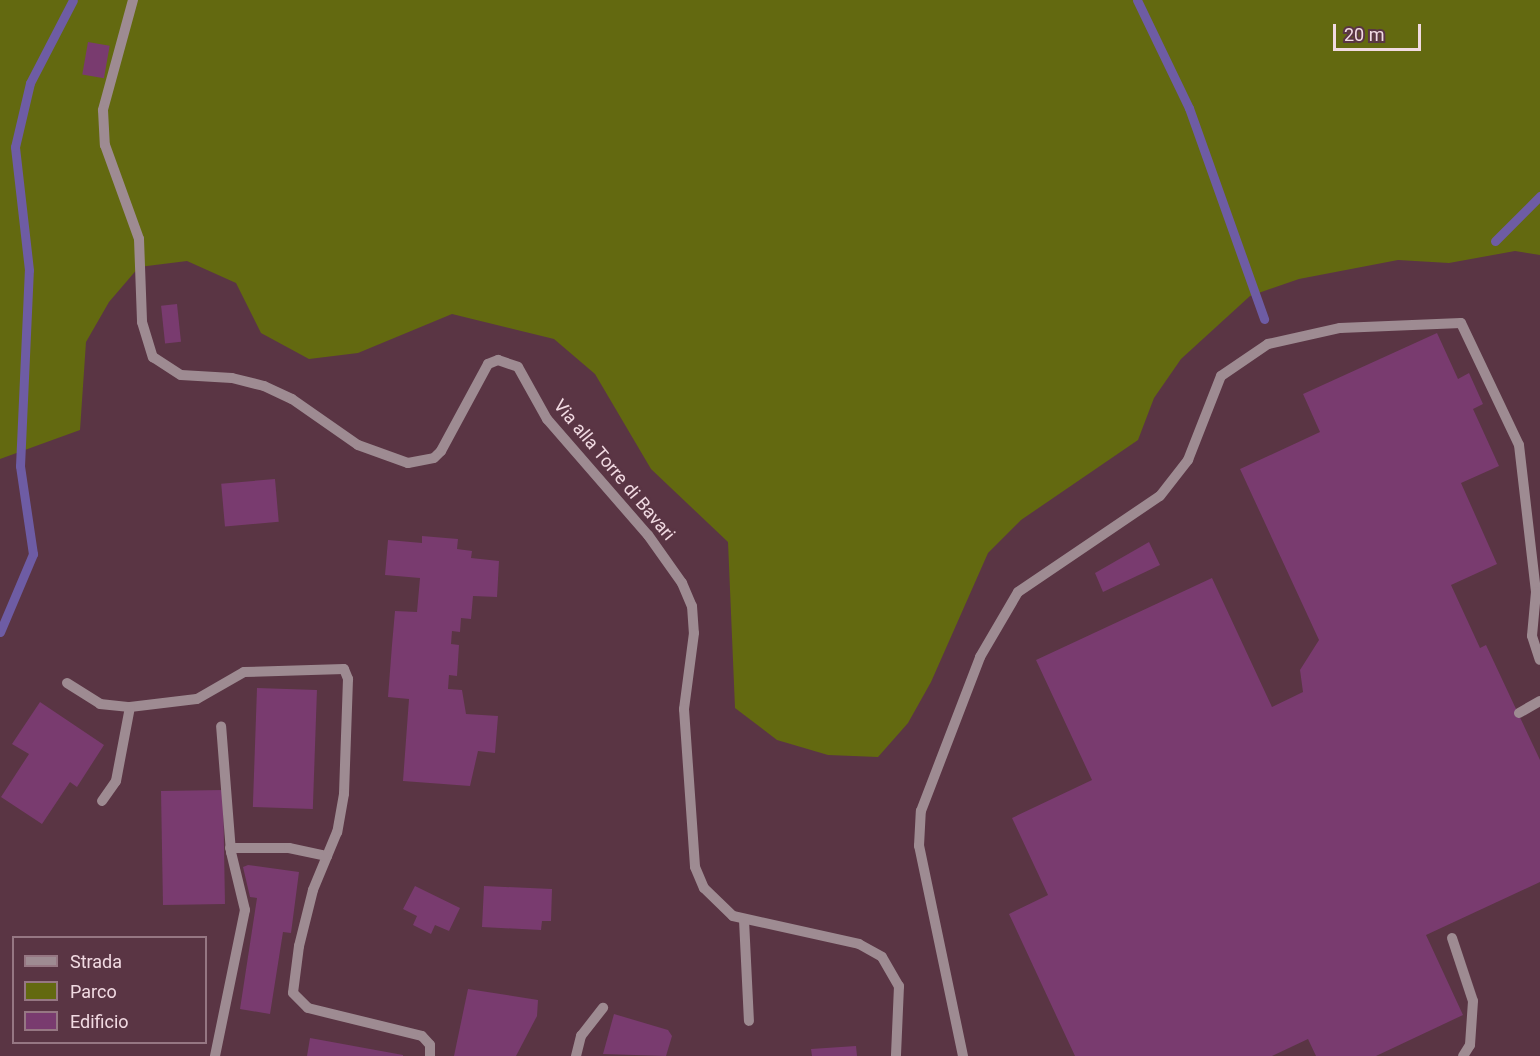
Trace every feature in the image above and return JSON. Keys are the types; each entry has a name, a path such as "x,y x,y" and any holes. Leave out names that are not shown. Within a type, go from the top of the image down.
{"street":[{"name":"Via alla Torre di Bavari","path":"133,0 103,110 105,145 139,239 142,322 153,357 181,375 232,378 264,386 358,445 408,463 434,458 441,450 488,364 498,360 518,367 547,419 648,535 682,583 692,606 694,633 684,709 695,867 704,888 718,905 744,921 859,944 882,957 898,986 896,1056"},
{"path":"963,1056 919,846 921,811 980,657 1018,592 1160,496 1188,460 1221,376 1268,344 1340,328 1461,323 1520,445 1536,592 1532,636 1540,660"},
{"path":"67,683 100,704 130,707 197,699 244,672 344,669 348,679 344,794 327,856 313,890 293,982 298,1000 324,1012 422,1036 430,1045 430,1056"},
{"path":"1519,713 1540,700"},
{"path":"102,801 116,781 130,707"},
{"path":"215,1056 245,910 230,848 221,726"},
{"path":"230,848 289,848 327,856"},
{"path":"744,921 749,1021"},
{"path":"1452,938 1473,1001 1470,1045 1463,1056"},
{"path":"576,1056 582,1036 603,1008"}],"green space":[{"path":"0,0 1540,0 1540,255 1515,251 1449,263 1398,260 1299,279 1250,296 1181,359 1154,398 1138,440 1021,520 988,553 931,682 908,723 878,757 828,755 777,740 735,708 728,542 651,469 595,374 554,339 452,314 358,353 309,359 261,333 236,283 187,261 139,267 109,302 86,342 80,430 0,459"}],"building":[{"path":"88,42 110,46 104,78 82,74"},
{"path":"177,304 181,342 165,343 161,306"},
{"path":"1437,333 1458,379 1469,373 1483,404 1473,409 1499,466 1461,483 1497,564 1451,585 1480,648 1486,645 1540,760 1540,882 1426,935 1463,1015 1376,1056 1316,1056 1308,1039 1272,1056 1075,1056 1009,914 1048,895 1012,818 1092,780 1036,660 1212,578 1272,707 1303,692 1300,670 1319,640 1240,469 1320,432 1303,394"},
{"path":"275,479 279,522 225,527 221,484"},
{"path":"422,536 458,539 457,549 472,551 471,558 499,561 497,597 473,596 471,619 461,618 460,632 452,631 451,644 459,645 457,676 449,675 448,689 462,690 466,714 498,716 495,753 478,751 470,786 403,781 409,699 388,697 392,645 395,611 417,612 420,578 385,575 388,540 422,543"},
{"path":"1149,542 1160,565 1103,592 1095,573"},
{"path":"257,688 317,690 313,809 253,807"},
{"path":"40,702 104,745 77,787 70,782 42,824 1,797 29,754 12,744"},
{"path":"223,790 225,904 163,905 161,791"},
{"path":"248,865 299,872 291,933 283,932 270,1014 240,1009 257,898 250,897 243,867"},
{"path":"415,886 460,908 449,931 435,925 431,934 413,925 417,916 403,909"},
{"path":"484,886 552,889 551,921 542,921 541,930 482,927"},
{"path":"468,989 538,1000 537,1016 516,1056 454,1056"},
{"path":"614,1014 668,1030 672,1036 666,1056 603,1054"},
{"path":"310,1038 403,1055 403,1056 307,1056"},
{"path":"856,1046 857,1056 812,1056 811,1049"}],"waterway":[{"path":"0,632 33,554 20,466 29,270 15,147 30,83 73,0"},
{"path":"1137,0 1189,108 1264,319"},
{"path":"1495,241 1540,196"}]}
